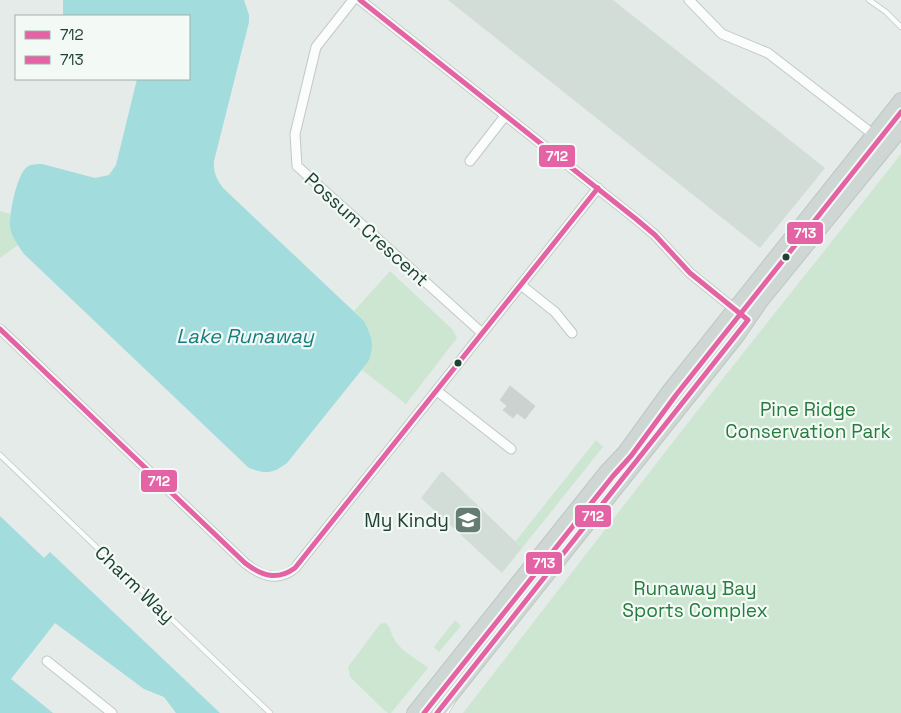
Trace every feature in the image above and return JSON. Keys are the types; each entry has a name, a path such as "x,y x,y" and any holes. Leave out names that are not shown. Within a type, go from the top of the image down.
{"main road":[{"path":"414,713 595,485 625,452 670,390 901,100"},
{"path":"437,713 748,320 761,301 901,129"}],"street":[{"name":"Possum Crescent","path":"353,0 316,47 295,134 297,166 482,333"},
{"path":"360,0 647,228 690,273 748,320"},
{"path":"689,0 722,34 768,53 874,135"},
{"path":"470,161 505,116"},
{"path":"0,329 245,563 267,577 283,576 295,568 598,188"},
{"path":"520,285 555,312 572,333"},
{"path":"437,391 511,449"},
{"path":"47,661 112,713"}],"lane":[{"path":"868,0 886,12 901,27"},
{"name":"Charm Way","path":"0,455 270,713"},
{"path":"446,713 451,706 457,688"}],"shaded area":[{"path":"448,0 613,0 825,168 760,248"},
{"name":"My Kindy","path":"442,471 522,548 502,573 421,498"}],"green space":[{"path":"901,154 901,713 463,713 683,429"},
{"path":"0,211 10,214 11,231 18,245 0,258"},
{"path":"390,271 453,330 457,338 406,404 362,370 368,362 364,321 354,311"},
{"path":"596,440 603,447 522,548 515,542"},
{"path":"455,620 461,626 439,652 434,647"},
{"path":"385,623 399,646 428,668 391,713 384,710 350,677 348,667 380,624"}],"water":[{"name":"Lake Runaway","path":"63,0 244,0 249,15 249,22 214,161 216,176 223,188 364,321 372,341 368,362 287,463 273,471 265,472 249,468 24,254 13,237 10,226 12,204 20,177 27,167 42,164 95,178 109,175 116,165 137,80 190,80 190,15 63,15"},
{"path":"0,516 44,558 50,552 220,713 176,713 164,697 144,689 55,623 11,679 53,713 0,713"}],"building":[{"path":"510,386 535,406 525,419 517,413 513,418 503,410 507,406 500,400"}],"transit line":[{"name":"712","path":"360,0 636,219 655,235 690,273 748,320 437,713"},
{"name":"713","path":"424,713 631,456 676,395 901,112"},
{"name":"712","path":"0,329 245,563 264,574 282,575 295,568 598,188"}],"place":[{"name":"My Kindy","path":"468,520"}],"park label":[{"name":"Pine Ridge Conservation Park","path":"808,420"},
{"name":"Runaway Bay Sports Complex","path":"695,599"}]}
